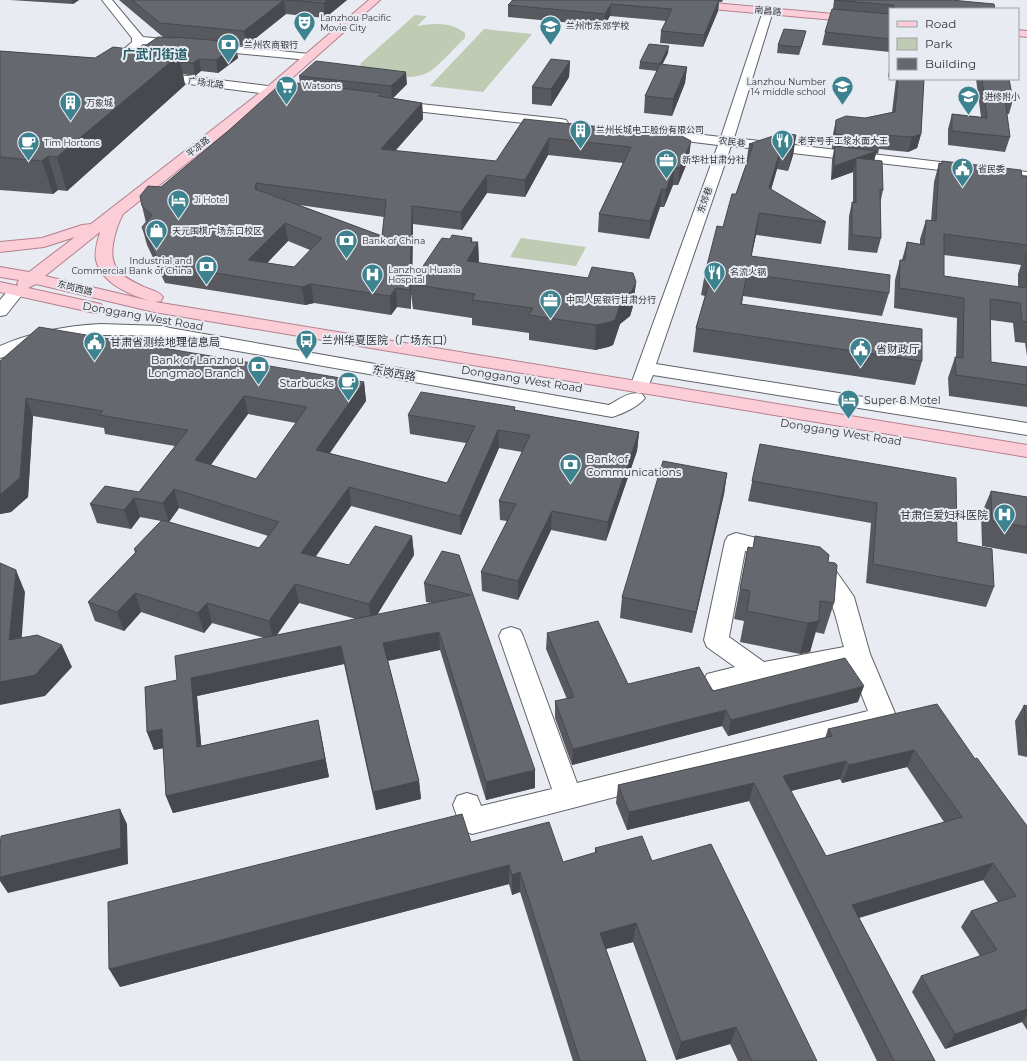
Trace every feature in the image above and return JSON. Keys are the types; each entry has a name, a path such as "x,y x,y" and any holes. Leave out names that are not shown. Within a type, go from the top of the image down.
{"main road":[{"name":"平凉路","path":"17,291 270,91 375,0"},
{"name":"南昌路","path":"646,0 889,22"},
{"path":"0,247 44,242 60,238 96,224 118,211"},
{"path":"118,211 110,225 104,252 106,266 114,276 132,288 163,300 254,330"},
{"name":"东岗西路","path":"0,272 33,278 154,308 254,330"},
{"name":"Donggang West Road","path":"0,287 86,306 254,330 637,393 1027,463"},
{"name":"Donggang West Road","path":"637,393 1027,451"}],"street":[{"path":"107,0 138,38 138,40"},
{"name":"东郊巷","path":"637,393 726,142 768,11"},
{"path":"138,40 309,57"},
{"path":"117,58 138,43 138,40"},
{"path":"311,42 324,43"},
{"name":"广场北路","path":"140,74 270,91"},
{"path":"270,91 301,94"},
{"path":"380,103 576,125"},
{"name":"农民巷","path":"639,132 1027,176"},
{"path":"0,300 17,291"},
{"path":"0,311 17,291"},
{"path":"0,353 14,346 45,335 72,331 117,328 149,330 254,330"},
{"name":"东岗西路","path":"149,330 612,412 637,393"},
{"path":"646,368 1027,429"},
{"path":"467,806 472,821 884,718 858,654 842,596 825,573 787,553 736,541 716,640 761,672"},
{"path":"511,636 568,796"},
{"path":"716,681 858,654"}],"green space":[{"path":"415,15 427,16 417,26 430,24 449,25 460,29 465,33 465,38 433,70 421,75 404,77 362,68 360,64"},
{"path":"484,29 532,34 483,92 430,86"},
{"path":"521,238 586,247 576,266 510,257"}],"building":[{"path":"132,0 284,0 244,31 160,23"},
{"path":"286,0 328,0 324,3"},
{"path":"513,0 719,0 704,35 661,31 672,9 611,4 605,14 508,5"},
{"path":"834,0 951,0 994,4 995,8 894,8 893,5"},
{"path":"832,9 889,14 889,39 825,32"},
{"path":"784,29 806,31 801,47 778,45"},
{"path":"158,37 234,42 230,45 236,46 216,60 199,59 193,63 181,62 179,55 139,50"},
{"path":"649,44 669,46 660,64 640,62"},
{"path":"113,47 179,55 57,157 48,156 42,161 0,157 0,51 95,58"},
{"path":"551,59 570,61 551,89 532,87"},
{"path":"316,61 406,72 391,86 299,76"},
{"path":"660,64 687,67 673,99 645,96"},
{"path":"898,80 924,80 921,134 912,137 881,135 882,139 835,134 836,120 846,116 865,118 895,112"},
{"path":"982,80 1009,80 1013,100 1005,99 1010,137 952,131 952,114 987,118"},
{"path":"288,82 381,93 378,96 422,103 381,149 496,161 524,119 680,135 691,141 680,168 674,168 666,190 662,189 650,221 599,214 631,147 549,138 525,180 487,175 461,212 412,206 410,290 396,288 390,296 311,284 302,287 160,264 142,227 152,215 142,206 140,196 148,186 161,187 227,132 276,88 281,89","holes":["256,183 386,200 382,236 255,189","285,223 322,238 294,267 248,260"]},
{"path":"782,133 796,135 792,150 781,148 769,188 826,222 759,213 751,256 890,275 889,293 747,274 741,304 922,329 922,361 696,328 712,273 705,273 717,226 723,227 732,194 736,194 753,145 749,144"},
{"path":"835,146 877,151 834,166"},
{"path":"856,158 882,161 883,190 880,189 881,238 852,235 852,202 856,203"},
{"path":"942,161 1021,170 1022,176 1027,176 1027,245 944,234 944,276 1027,288 1027,322 1022,321 1020,303 990,299 991,362 1027,367 1027,385 956,375 955,357 963,358 964,298 899,288 900,260 905,260 907,242 924,245 926,220 936,221 939,163 942,164"},
{"path":"452,235 472,238 470,242 478,242 467,261 588,278 592,267 633,273 636,282 632,291 622,299 615,320 596,325 529,315 533,308 472,300 475,294 411,284 442,238 450,239"},
{"path":"1025,254 1027,254 1027,285"},
{"path":"39,327 364,382 316,450 447,483 475,426 408,415 421,392 515,407 514,410 639,432 608,522 552,511 518,581 481,572 516,504 499,501 530,435 498,430 460,516 349,487 301,553 349,565 375,526 412,536 369,604 295,584 269,621 207,603 198,613 135,593 117,612 88,602 137,551 134,549 162,520 259,548 279,522 174,489 163,503 134,498 124,510 90,504 105,486 139,492 188,430 99,415 103,411 26,398 20,478 0,494 0,361","holes":["244,396 307,407 256,479 195,460"]},
{"path":"760,444 956,478 957,542 992,549 994,587 873,564 877,503 752,481"},
{"path":"663,461 727,473 696,612 622,597"},
{"path":"991,491 1027,497 1027,527 992,521"},
{"path":"755,536 820,547 829,555 828,562 835,563 837,565 834,603 820,601 819,621 808,623 747,611 750,591 740,589 748,547 753,548"},
{"path":"442,551 459,555 535,770 486,782 439,632 383,643 419,781 373,792 341,646 191,678 197,747 318,720 325,759 166,796 162,729 147,732 145,687 177,680 175,656 471,595 424,583"},
{"path":"0,563 16,570 9,640 37,635 62,645 35,675 0,682"},
{"path":"598,621 628,684 699,667 713,691 845,658 864,686 731,720 726,710 573,749 555,701 574,697 547,633"},
{"path":"937,704 975,759 977,758 1027,826 1027,1009 955,1034 921,976 997,950 971,911 1016,896 993,863 852,905 935,1061 894,1061 754,783 629,812 618,785 832,736 828,729","holes":["914,750 962,817 826,856 783,776 846,761 849,765"]},
{"path":"1024,705 1027,706 1027,739"},
{"path":"120,809 121,848 0,877 1,836"},
{"path":"462,814 471,842 549,822 563,862 597,852 595,848 642,836 652,861 711,844 817,1061 752,1061 736,1027 681,1042 636,923 600,933 646,1061 580,1061 520,872 512,875 509,865 109,969 108,902"}],"place":[{"name":"Lanzhou Pacific Movie City","path":"305,42"},
{"name":"兰州市东郊学校","path":"550,46"},
{"name":"兰州农商银行","path":"229,64"},
{"name":"Watsons","path":"287,106"},
{"name":"Lanzhou Number 14 middle school","path":"842,106"},
{"name":"进修附小","path":"969,116"},
{"name":"万象城","path":"71,122"},
{"name":"兰州长城电工股份有限公司","path":"580,150"},
{"name":"老字号手工浆水面大王","path":"783,160"},
{"name":"Tim Hortons","path":"28,162"},
{"name":"新华社甘肃分社","path":"666,180"},
{"name":"省民委","path":"962,188"},
{"name":"Ji Hotel","path":"178,220"},
{"name":"天元围棋广场东口校区","path":"156,250"},
{"name":"Bank of China","path":"347,260"},
{"name":"Industrial and Commercial Bank of China","path":"207,286"},
{"name":"名流火锅","path":"714,292"},
{"name":"Lanzhou Huaxia Hospital","path":"372,294"},
{"name":"中国人民银行甘肃分行","path":"550,320"},
{"name":"兰州华夏医院（广场东口）","path":"307,360"},
{"name":"甘肃省测绘地理信息局","path":"94,362"},
{"name":"省财政厅","path":"860,368"},
{"name":"Bank of Lanzhou Longmao Branch","path":"259,386"},
{"name":"Starbucks","path":"349,402"},
{"name":"Super 8 Motel","path":"848,420"},
{"name":"Bank of Communications","path":"570,484"},
{"name":"甘肃仁爱妇科医院","path":"1004,534"}],"district":[{"name":"广武门街道","path":"155,54"}]}
